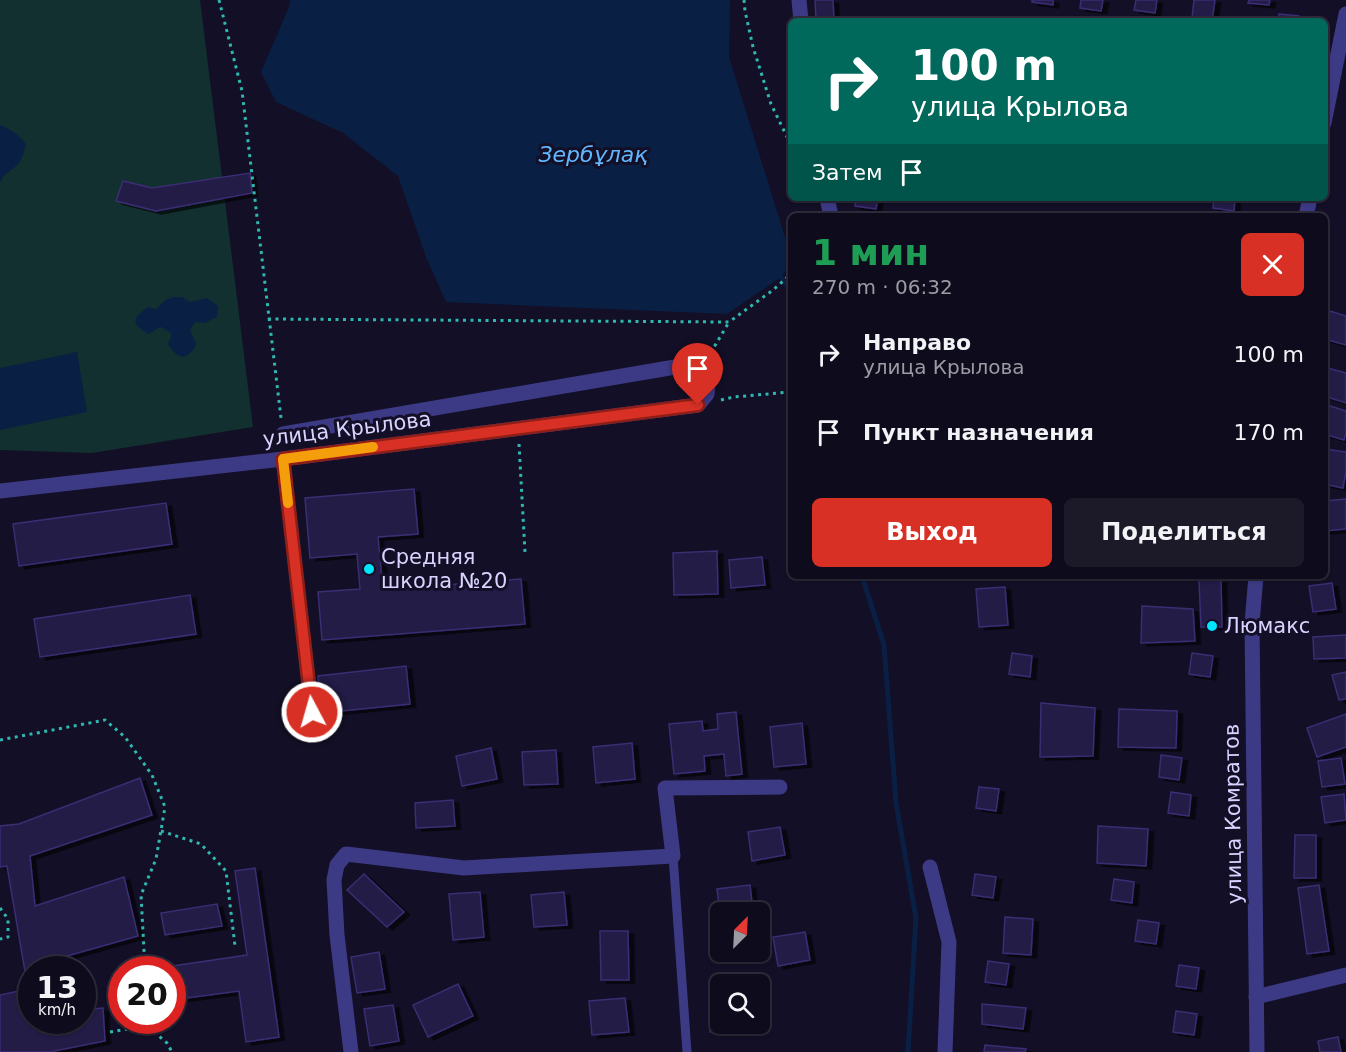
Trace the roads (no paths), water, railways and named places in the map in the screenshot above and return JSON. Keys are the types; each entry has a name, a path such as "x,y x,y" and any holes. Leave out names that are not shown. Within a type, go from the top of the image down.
{"street":[{"path":"799,0 801,18"},
{"path":"1328,103 1346,14"},
{"name":"улица Крылова","path":"0,491 283,459 698,405 707,394 708,383 696,369 675,367 283,434"},
{"name":"улица Комратов","path":"1256,579 1252,622 1257,1052"},
{"path":"351,1052 334,880 337,865 346,854 464,868 673,856 665,788 780,787"},
{"path":"930,867 949,942 945,1052"},
{"path":"1256,997 1346,975"}],"lane":[{"path":"283,459 312,712"},
{"path":"673,856 687,1052"}],"water":[{"name":"Зербұлақ","path":"290,0 730,0 729,57 788,247 788,268 781,277 727,314 446,302 426,257 398,176 343,133 276,102 261,72"},
{"path":"0,125 8,128 26,144 20,162 3,177 0,183"},
{"path":"173,297 182,297 190,302 207,298 218,306 217,317 205,323 195,322 190,330 196,344 186,356 179,356 168,344 172,334 161,327 148,334 137,326 135,320 148,307 156,309"},
{"path":"77,352 87,412 0,430 0,368"}],"waterway":[{"path":"781,277 788,287"},
{"path":"863,579 884,645 896,803 916,918 908,1052"}],"place":[{"name":"Средняя школа №20","path":"369,569"},
{"name":"Люмакс","path":"1212,626"}]}
